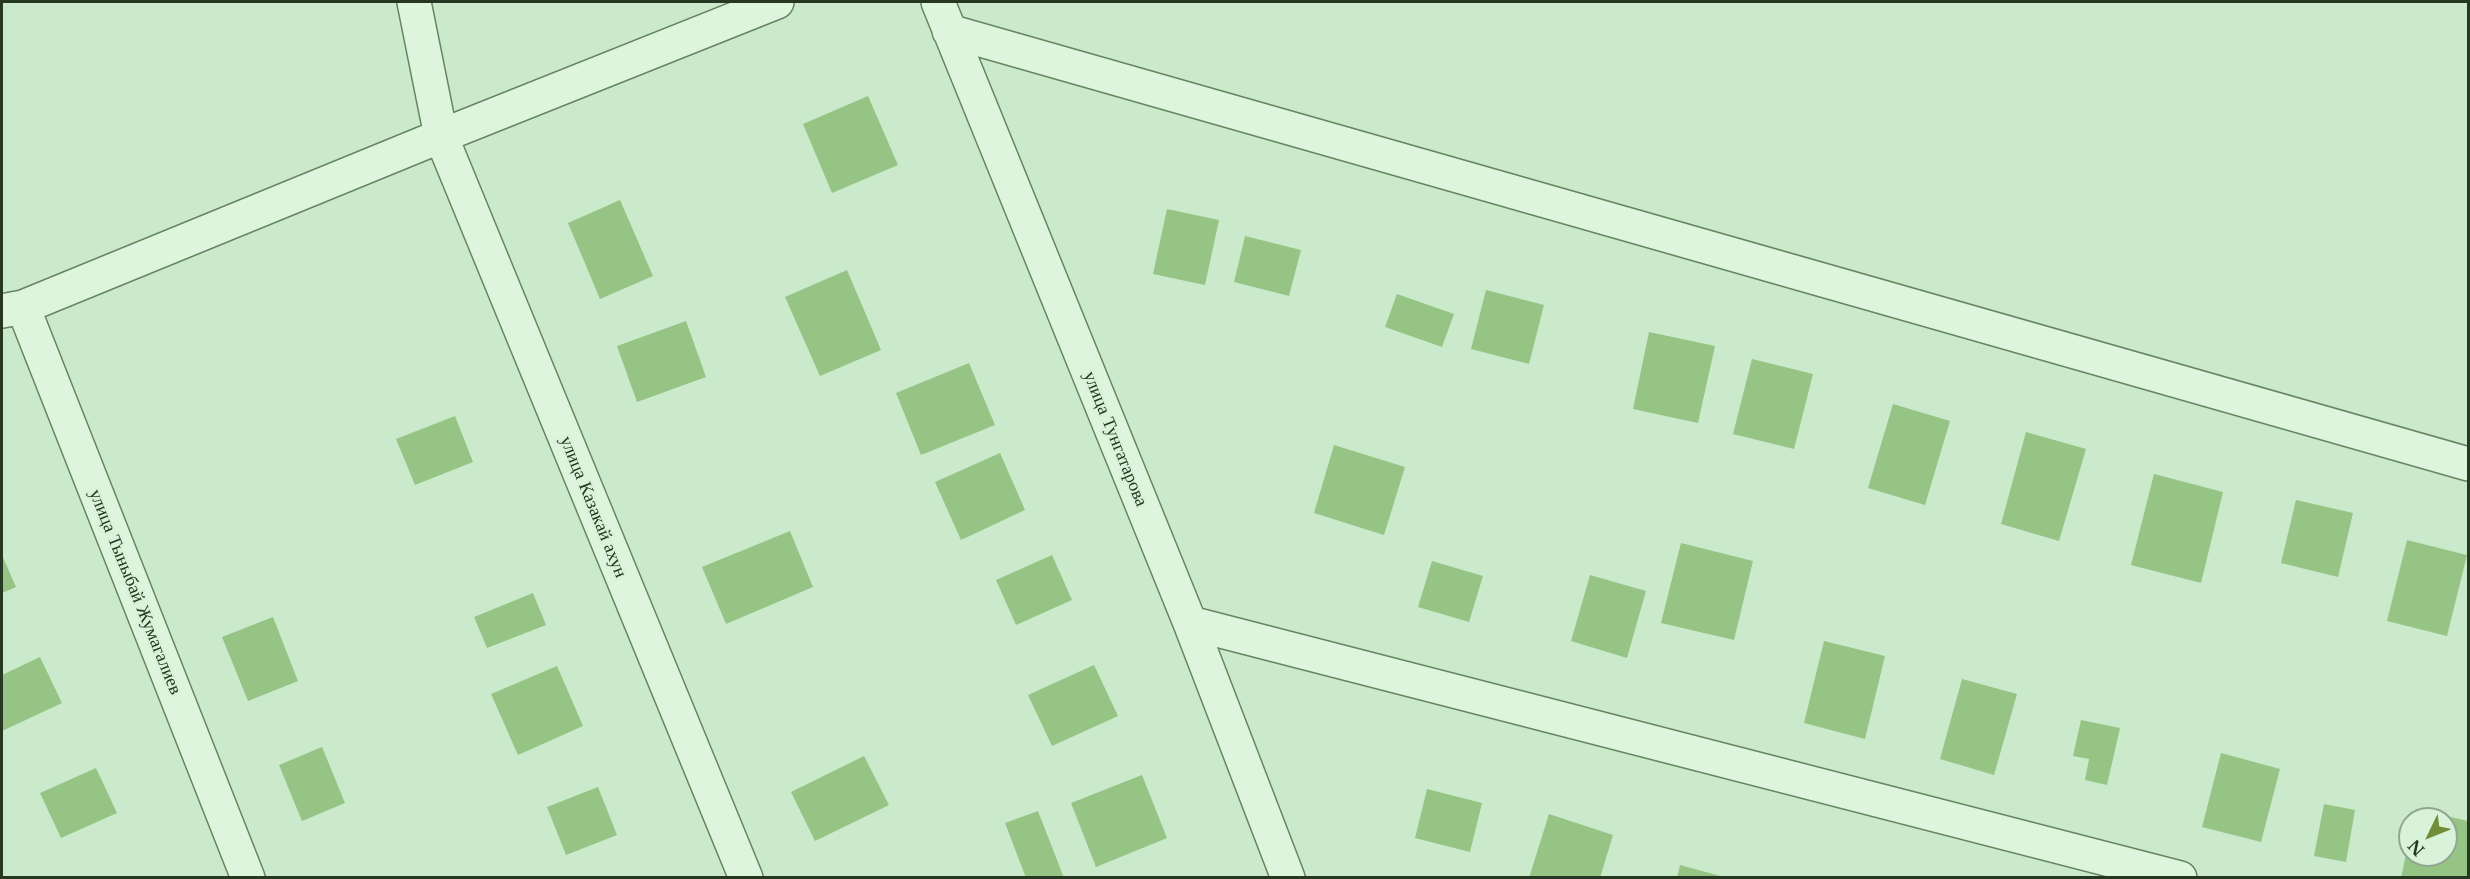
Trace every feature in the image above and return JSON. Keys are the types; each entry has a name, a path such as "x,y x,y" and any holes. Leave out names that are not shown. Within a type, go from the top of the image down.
{"street":[{"name":"улица Казакай ахун","path":"414,2 441,136 746,878"},
{"path":"12,309 777,2"},
{"path":"944,16 2469,464"},
{"name":"улица Тунгатарова","path":"944,16 1190,622 1288,878"},
{"name":"улица Тыныбай Жумагалиев","path":"12,309 248,878"},
{"path":"1190,622 2180,878"}],"building":[{"path":"868,96 898,165 832,193 803,124"},
{"path":"620,200 653,276 600,299 568,223"},
{"path":"1167,209 1219,220 1205,285 1153,274"},
{"path":"1245,236 1301,250 1289,296 1234,282"},
{"path":"847,270 881,350 820,376 785,297"},
{"path":"1486,290 1544,305 1529,364 1471,349"},
{"path":"1397,294 1454,314 1442,347 1385,327"},
{"path":"686,321 706,377 637,402 617,346"},
{"path":"1649,332 1715,346 1698,423 1633,409"},
{"path":"1752,359 1813,374 1794,449 1733,434"},
{"path":"969,363 995,425 921,455 896,393"},
{"path":"1893,404 1950,421 1925,505 1868,488"},
{"path":"455,416 473,462 415,485 396,439"},
{"path":"2026,432 2086,449 2059,541 2001,524"},
{"path":"1334,445 1405,467 1384,535 1314,513"},
{"path":"1000,453 1025,510 961,540 935,482"},
{"path":"2154,474 2223,492 2201,583 2131,565"},
{"path":"2296,500 2353,513 2338,577 2281,563"},
{"path":"790,531 813,587 726,624 702,567"},
{"path":"2407,540 2467,555 2447,636 2387,621"},
{"path":"1681,543 1753,561 1734,640 1661,623"},
{"path":"2,555 16,587 2,593"},
{"path":"1052,555 1072,600 1016,625 996,580"},
{"path":"1432,561 1483,576 1469,622 1418,607"},
{"path":"1590,575 1646,591 1627,658 1571,641"},
{"path":"533,593 546,625 487,648 474,617"},
{"path":"273,617 298,681 248,701 222,637"},
{"path":"1824,641 1885,656 1865,739 1804,723"},
{"path":"40,657 62,703 2,731 2,675"},
{"path":"1094,665 1118,716 1052,746 1028,695"},
{"path":"557,666 583,726 518,755 491,694"},
{"path":"1962,679 2017,694 1994,775 1940,759"},
{"path":"2081,720 2120,728 2107,785 2085,780 2089,759 2073,756"},
{"path":"322,747 345,803 302,821 279,765"},
{"path":"2221,753 2280,769 2261,842 2202,827"},
{"path":"864,756 889,805 815,841 791,792"},
{"path":"96,768 117,813 61,838 40,793"},
{"path":"1142,775 1167,838 1096,867 1071,803"},
{"path":"598,787 617,835 566,855 547,807"},
{"path":"1427,789 1482,803 1470,852 1415,838"},
{"path":"2324,804 2355,810 2346,862 2314,856"},
{"path":"1038,811 1064,878 1026,878 1005,823"},
{"path":"1549,814 1613,835 1600,878 1529,878"},
{"path":"2458,819 2468,821 2467,878 2401,878 2403,867 2458,867"},
{"path":"1680,865 1724,877 1724,878 1677,878"}]}
